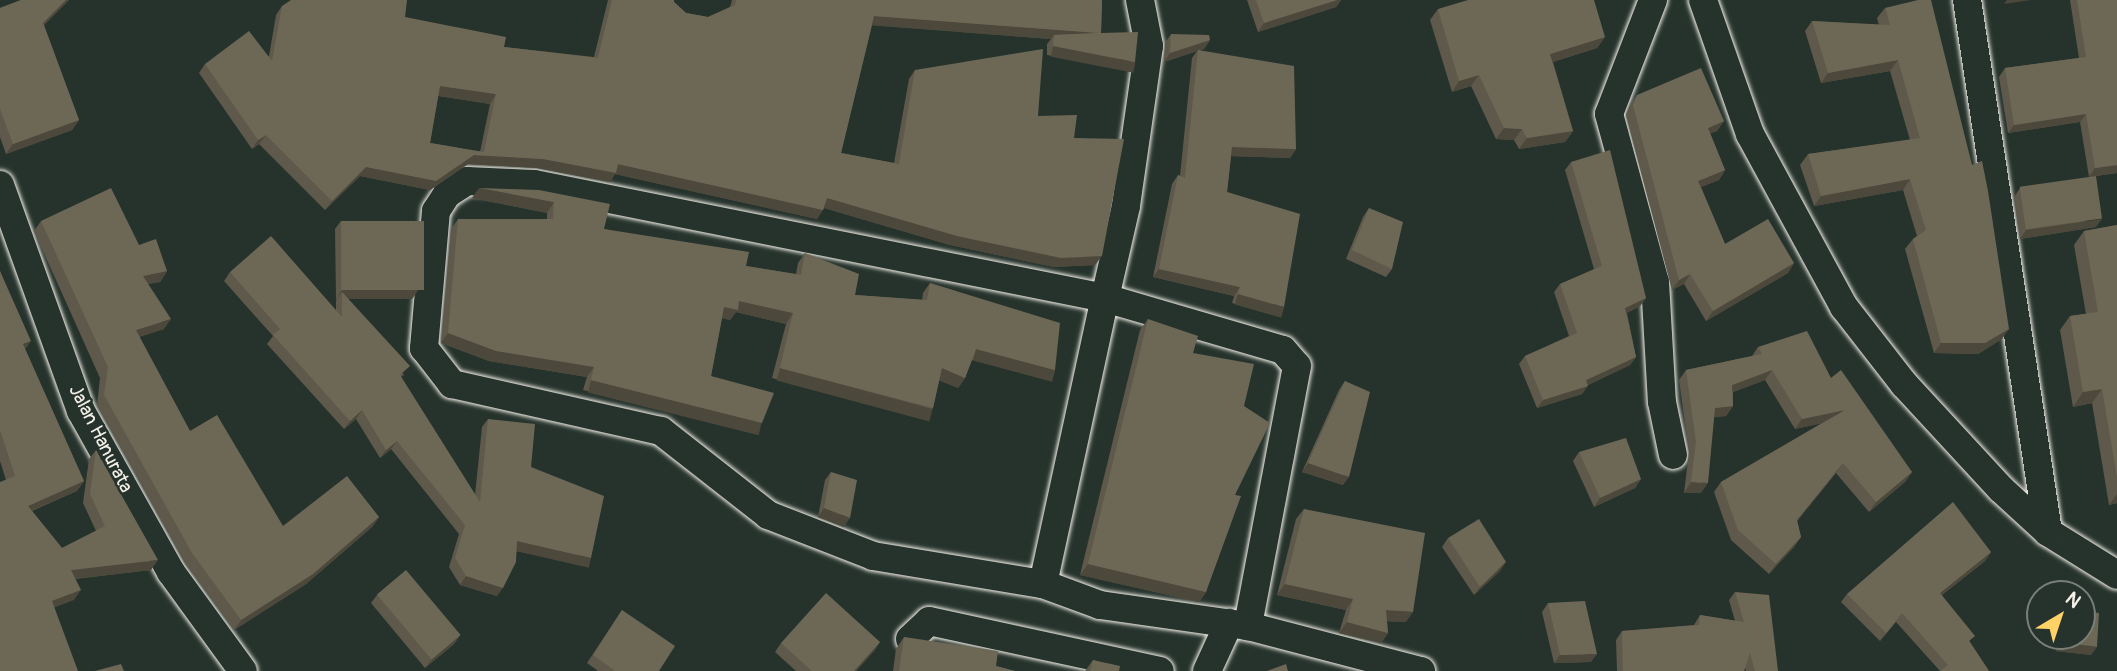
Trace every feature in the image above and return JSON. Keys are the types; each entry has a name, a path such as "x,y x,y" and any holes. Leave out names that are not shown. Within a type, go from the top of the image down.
{"street":[{"path":"682,6 704,10 720,0"},
{"path":"1043,584 1126,206 1149,46 1140,0"},
{"path":"1653,0 1609,114 1655,282 1662,402 1673,455"},
{"path":"1703,0 1750,134 1844,307 1904,384 2048,532 2117,575"},
{"path":"1967,0 2048,532"},
{"path":"1207,671 1239,624 1297,366 1283,350 1105,298 534,184 467,181 447,194 436,211 421,333 432,364 452,384 661,431 729,488 812,536 873,556 1043,584 1100,605 1239,624 1328,660 1421,671"},
{"name":"Jalan Hanurata","path":"0,185 81,411 171,572 243,671"},
{"path":"910,639 929,621 1160,671"}],"building":[{"path":"21,0 66,0 43,23 79,120 13,144 0,109 0,8"},
{"path":"291,0 407,0 405,17 506,37 504,47 598,58 612,0 674,0 686,13 708,17 735,5 736,0 1102,0 1101,33 1138,32 1135,62 1053,46 1054,35 1099,33 874,16 841,153 899,164 915,70 1043,49 1038,116 1077,115 1074,138 1124,139 1102,256 1061,258 957,236 827,198 823,210 618,164 616,173 543,159 474,155 436,181 366,167 332,201 266,135 258,140 205,64 249,31 272,61 282,6","holes":["440,86 496,94 484,152 430,143"]},
{"path":"1256,0 1337,0 1264,23"},
{"path":"1468,0 1594,0 1605,37 1550,54 1573,131 1527,138 1522,129 1504,128 1479,75 1459,81 1438,9"},
{"path":"1918,0 1931,0 1972,165 1982,161 1988,191 2009,329 1985,343 1941,343 1913,239 1926,230 1910,179 1821,196 1808,154 1920,138 1898,60 1828,73 1812,21 1890,25 1885,8"},
{"path":"2077,0 2117,0 2117,165 2095,168 2086,114 2014,125 2005,68 2086,57"},
{"path":"1171,34 1209,35 1210,40 1170,53"},
{"path":"1198,50 1294,66 1296,149 1232,147 1227,192 1300,214 1284,307 1238,294 1240,287 1159,269 1178,175 1185,178"},
{"path":"1701,68 1724,121 1708,128 1725,170 1698,181 1725,244 1768,219 1794,263 1713,311 1690,274 1679,280 1633,105 1637,95"},
{"path":"1610,150 1646,298 1625,308 1636,357 1586,380 1588,386 1543,400 1525,356 1577,333 1560,284 1602,266 1571,162"},
{"path":"2096,176 2102,219 2026,229 2020,187"},
{"path":"111,188 139,245 156,239 167,271 143,276 171,319 136,330 190,431 217,415 283,526 347,476 379,517 313,574 241,620 192,553 104,395 108,367 41,221"},
{"path":"479,188 539,190 610,204 604,229 749,252 746,266 801,275 805,253 859,274 855,295 927,300 930,283 1060,323 1055,370 976,349 965,378 942,368 933,408 780,368 793,313 739,301 738,310 724,307 711,376 774,393 762,423 591,380 594,367 496,351 448,333 458,219 553,219 554,202"},
{"path":"1369,208 1403,222 1392,269 1352,250"},
{"path":"341,221 424,221 424,290 341,290"},
{"path":"2117,225 2117,477 2102,389 2083,392 2070,316 2098,312 2084,231"},
{"path":"271,236 342,317 342,292 410,366 400,375 480,502 488,419 535,424 531,467 604,496 591,558 517,541 516,562 503,588 466,576 455,558 465,525 397,441 386,450 362,410 350,421 273,335 280,329 230,272"},
{"path":"0,271 31,341 23,344 84,481 28,506 62,548 105,526 90,494 96,450 158,560 71,570 81,590 52,601 78,671 0,671 0,482 15,476 0,430"},
{"path":"1148,319 1198,336 1193,353 1254,364 1244,406 1270,423 1235,495 1241,496 1206,592 1088,564"},
{"path":"1807,331 1831,378 1841,370 1912,472 1876,502 1843,463 1797,520 1801,537 1776,564 1738,530 1721,482 1845,410 1802,419 1772,370 1732,385 1733,406 1715,408 1708,483 1691,482 1696,442 1686,370 1762,354 1758,347"},
{"path":"1345,381 1370,392 1349,477 1308,463"},
{"path":"1626,438 1641,479 1600,498 1579,452"},
{"path":"831,472 857,480 850,518 824,508"},
{"path":"1953,502 1991,552 1940,593 1975,636 1969,641 1989,671 1940,671 1948,665 1902,613 1886,633 1847,594"},
{"path":"1304,509 1425,533 1413,612 1386,610 1388,633 1347,622 1353,599 1285,584"},
{"path":"1479,519 1506,562 1480,587 1448,538"},
{"path":"406,570 461,635 432,660 377,594"},
{"path":"1735,592 1769,595 1778,671 1755,671 1750,653 1744,671 1623,671 1622,631 1699,625 1700,615 1744,622"},
{"path":"826,593 880,642 854,671 812,671 781,643"},
{"path":"1585,601 1597,654 1560,655 1548,603"},
{"path":"622,610 675,646 659,671 615,671 593,655"},
{"path":"2096,613 2099,613 2096,647"},
{"path":"904,637 998,651 996,666 1015,671 899,671"},
{"path":"1093,660 1120,666 1119,671 1090,671"},
{"path":"121,664 124,671 95,671"},
{"path":"1286,664 1288,671 1267,671"}]}
